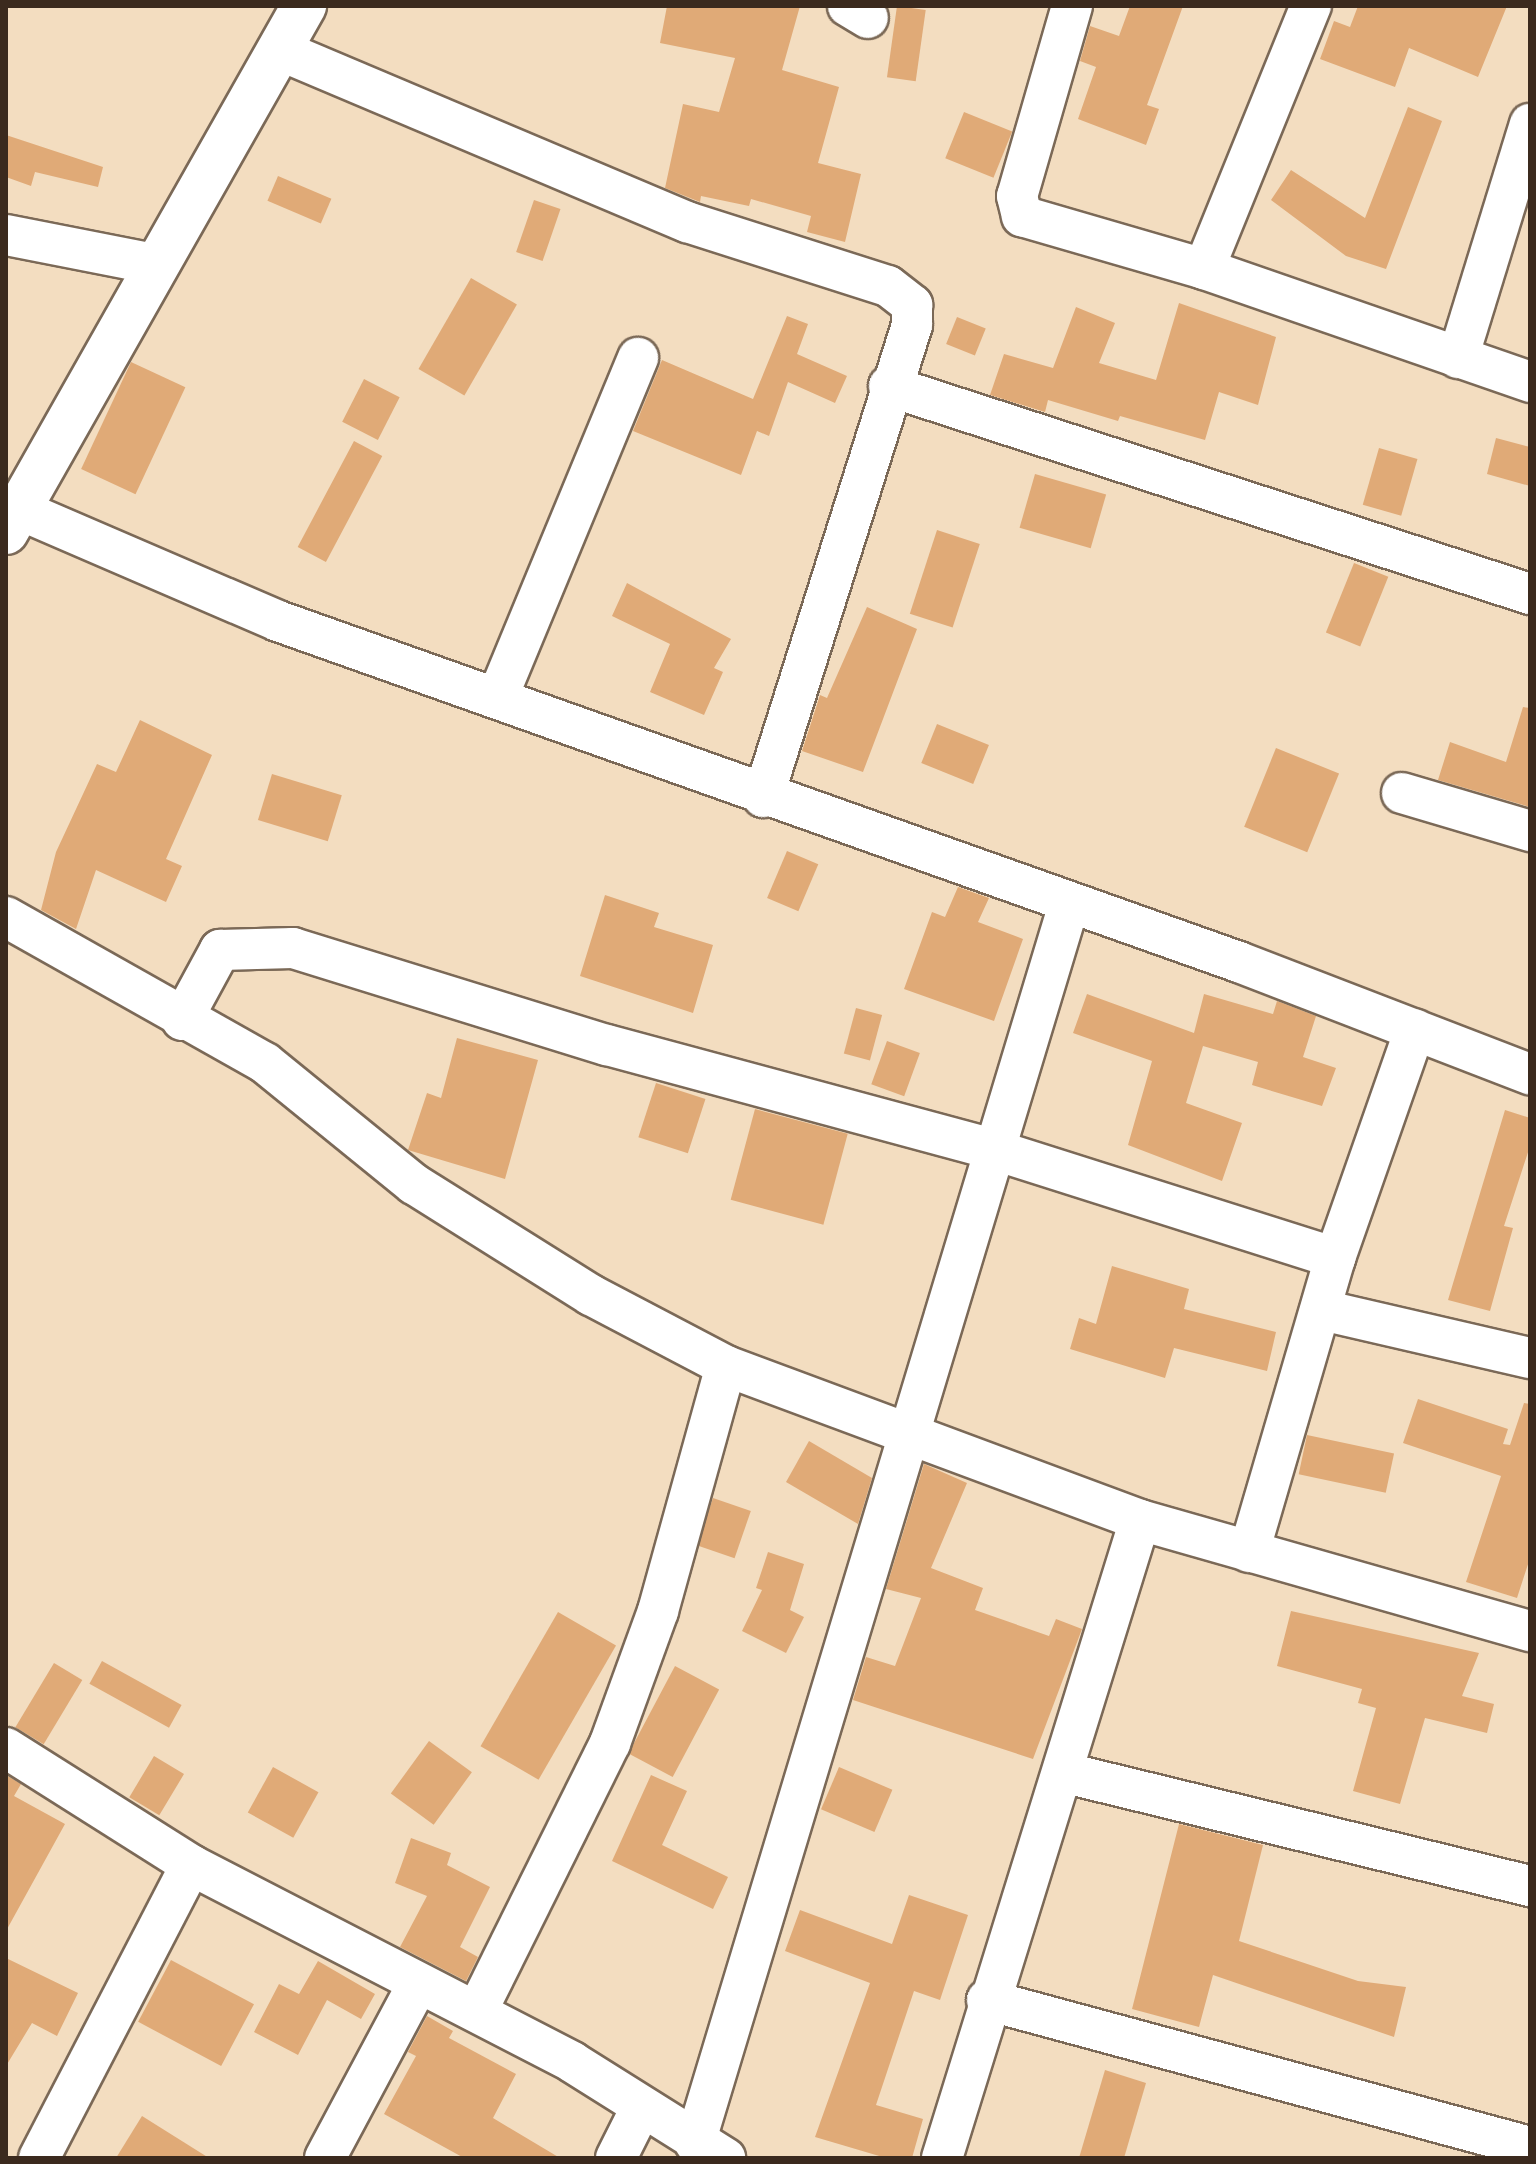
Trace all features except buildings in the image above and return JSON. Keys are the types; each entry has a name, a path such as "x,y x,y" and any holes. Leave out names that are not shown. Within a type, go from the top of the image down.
{"street":[{"path":"304,6 282,51 154,264 10,516 278,621 498,696 763,797 1069,904 1530,1074"},
{"path":"1072,6 1017,206 1030,222 1204,269 1530,382"},
{"path":"1204,269 1311,6"},
{"path":"282,51 687,222 904,293 912,325 889,386 763,797"},
{"path":"1458,358 1530,124"},
{"path":"6,235 154,264"},
{"path":"498,696 638,358"},
{"path":"889,386 1530,594"},
{"path":"1402,793 1530,831"},
{"path":"6,1748 191,1865 418,1984 477,2011 710,2150 992,1149 1069,904"},
{"path":"6,917 182,1020 265,1063 414,1184 591,1295 726,1366 911,1439 1140,1520 1530,1631"},
{"path":"182,1020 220,950 281,946 992,1149 1335,1258"},
{"path":"1249,1552 1335,1258 1415,1030"},
{"path":"1322,1310 1530,1358"},
{"path":"477,2011 610,1743 658,1611 726,1366"},
{"path":"942,2158 987,2000 1066,1773 1140,1520"},
{"path":"1066,1773 1530,1886"},
{"path":"39,2158 191,1865"},
{"path":"325,2158 418,1984"},
{"path":"987,2000 1530,2147"},
{"path":"616,2158 640,2110"}]}
